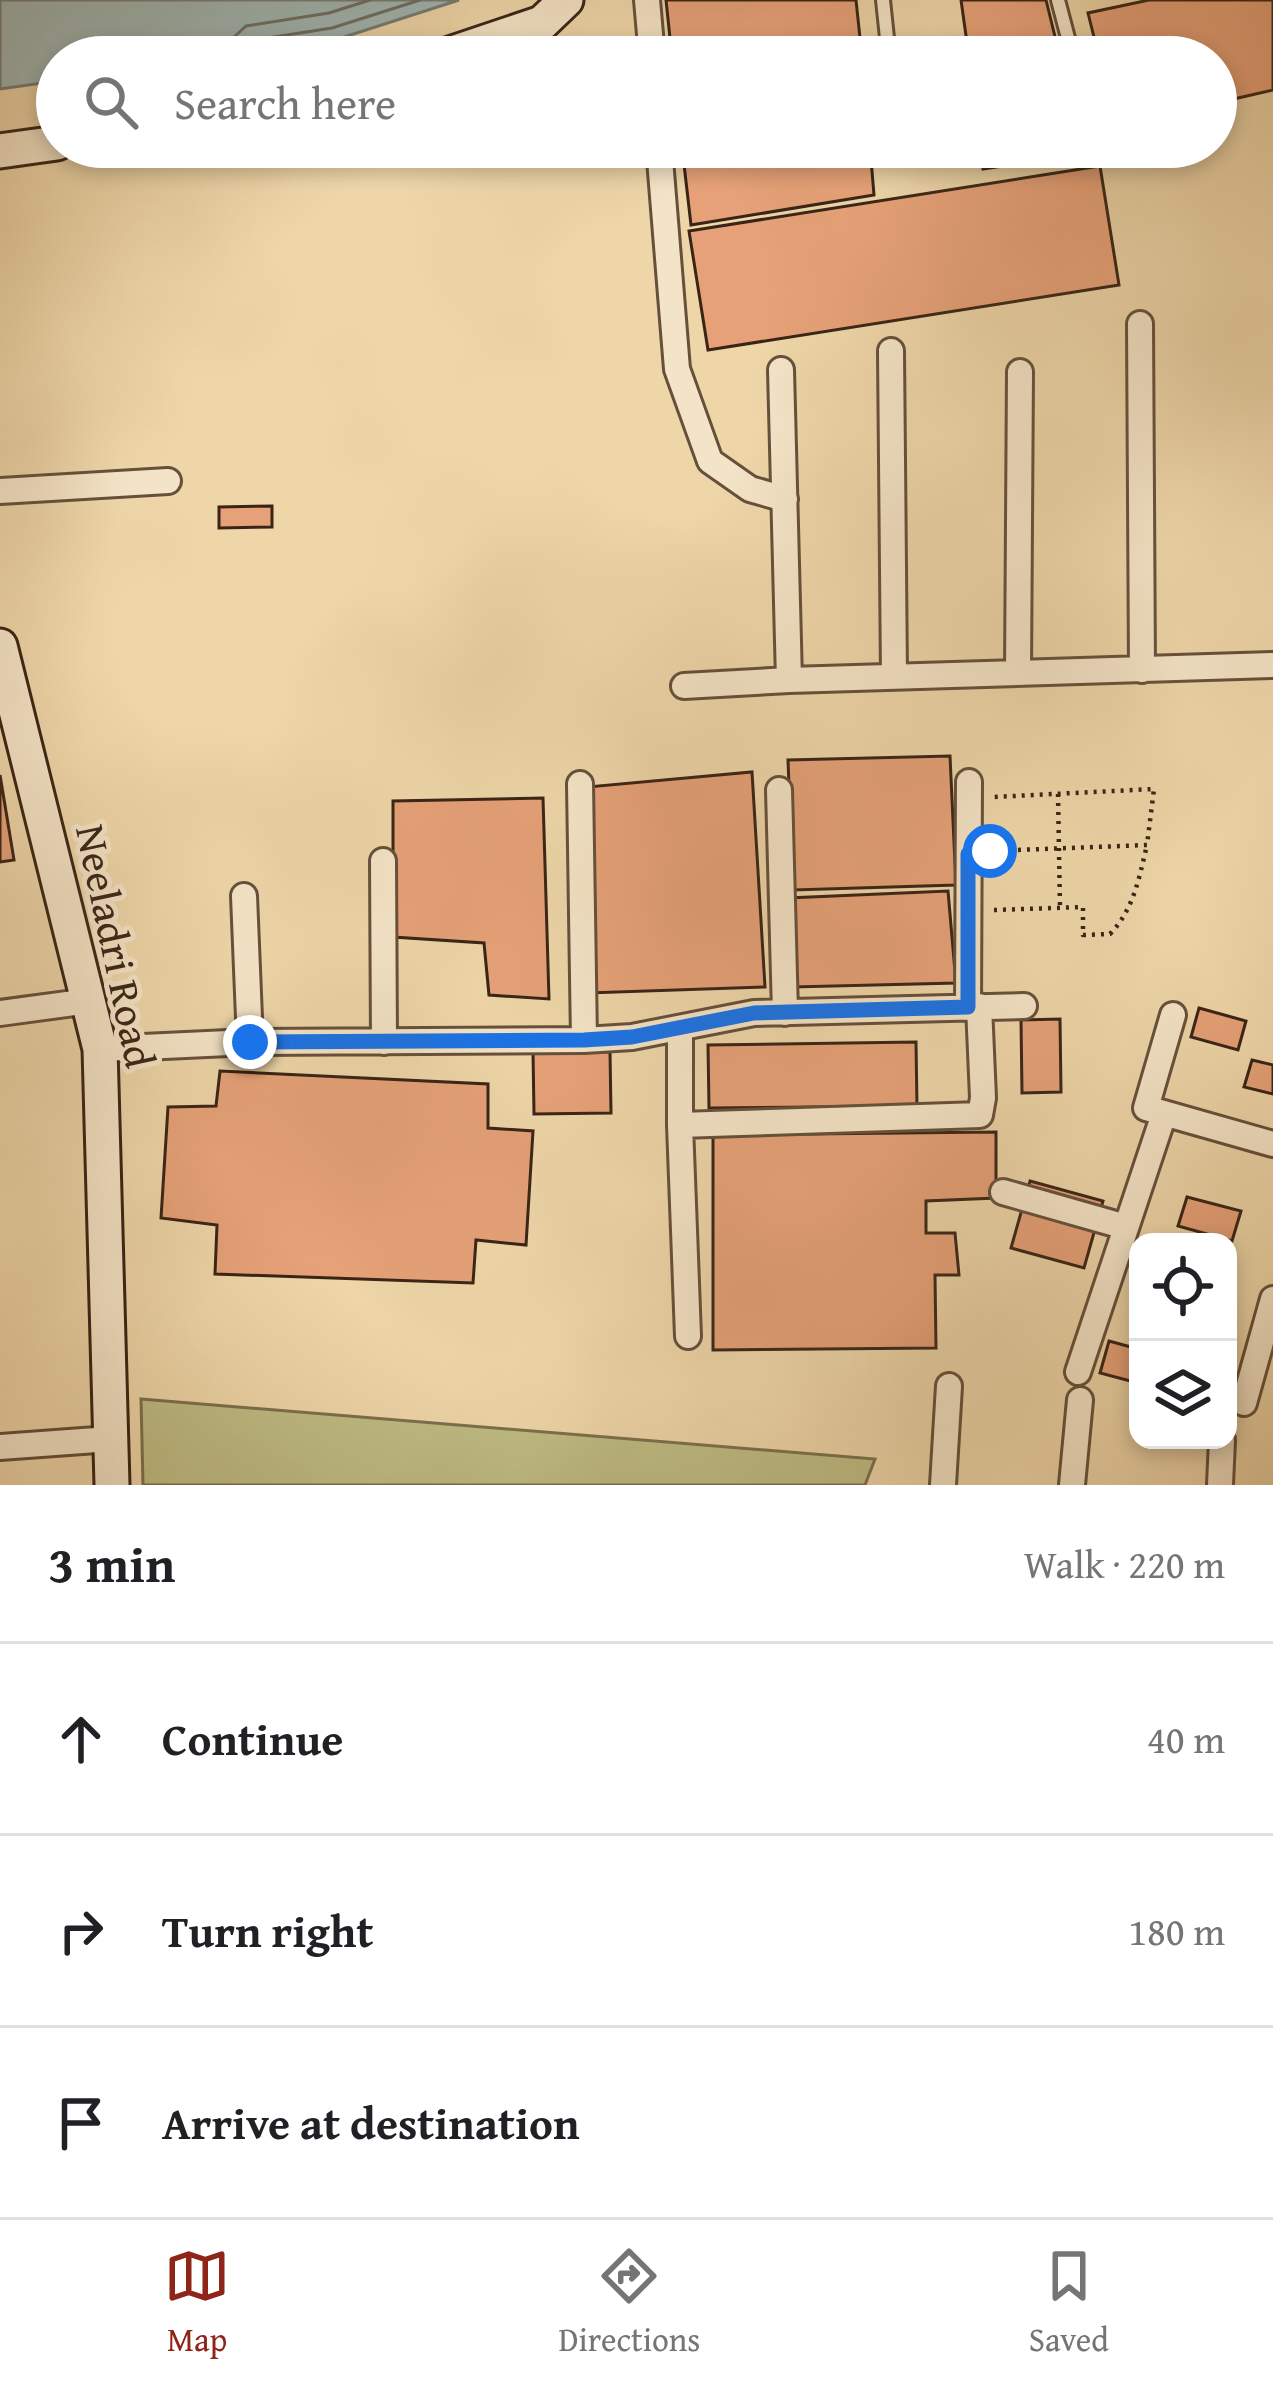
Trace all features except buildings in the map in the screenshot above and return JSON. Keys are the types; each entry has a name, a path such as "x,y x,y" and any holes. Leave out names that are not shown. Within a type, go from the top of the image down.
{"street":[{"path":"503,36 542,23 566,0"},
{"path":"647,0 650,36"},
{"path":"0,151 36,146"},
{"path":"661,168 677,369 703,443 710,461 750,490 785,499"},
{"path":"1141,324 1142,670"},
{"path":"891,351 894,676"},
{"path":"781,370 790,680"},
{"path":"1018,673 1020,372"},
{"path":"0,491 168,481"},
{"name":"Neeladri Road","path":"0,646 100,1049 112,1485"},
{"path":"684,686 1273,665"},
{"path":"580,784 584,1040"},
{"path":"680,1125 980,1114 983,1098 968,854 978,789"},
{"path":"779,790 785,1013"},
{"path":"383,861 384,1042"},
{"path":"244,896 250,1042"},
{"path":"0,1013 89,1001"},
{"path":"100,1049 250,1042 584,1040 632,1037 754,1013 1024,1006"},
{"path":"1173,1015 1146,1108 1273,1144"},
{"path":"680,1028 688,1336"},
{"path":"1078,1372 1164,1114"},
{"path":"1003,1192 1126,1227"},
{"path":"1244,1403 1273,1299"},
{"path":"943,1485 949,1386"},
{"path":"1072,1485 1080,1400"},
{"path":"0,1447 110,1439"},
{"path":"1220,1485 1222,1449"}],"lane":[{"path":"884,0 887,36"},
{"path":"1058,0 1067,36"}],"path":[{"path":"978,789 1058,794 1154,789 1148,845 1133,900 1110,934 1083,935 1083,907 994,910"},
{"path":"1058,794 1060,908"},
{"path":"968,854 1148,845"}],"shaded area":[{"path":"141,1399 875,1459 865,1485 143,1485"}],"water":[{"path":"0,0 459,0 347,36 36,36 36,84 0,89"}],"route":[{"path":"250,1042 584,1040 632,1037 754,1013 968,1007 968,854 990,851"}]}
